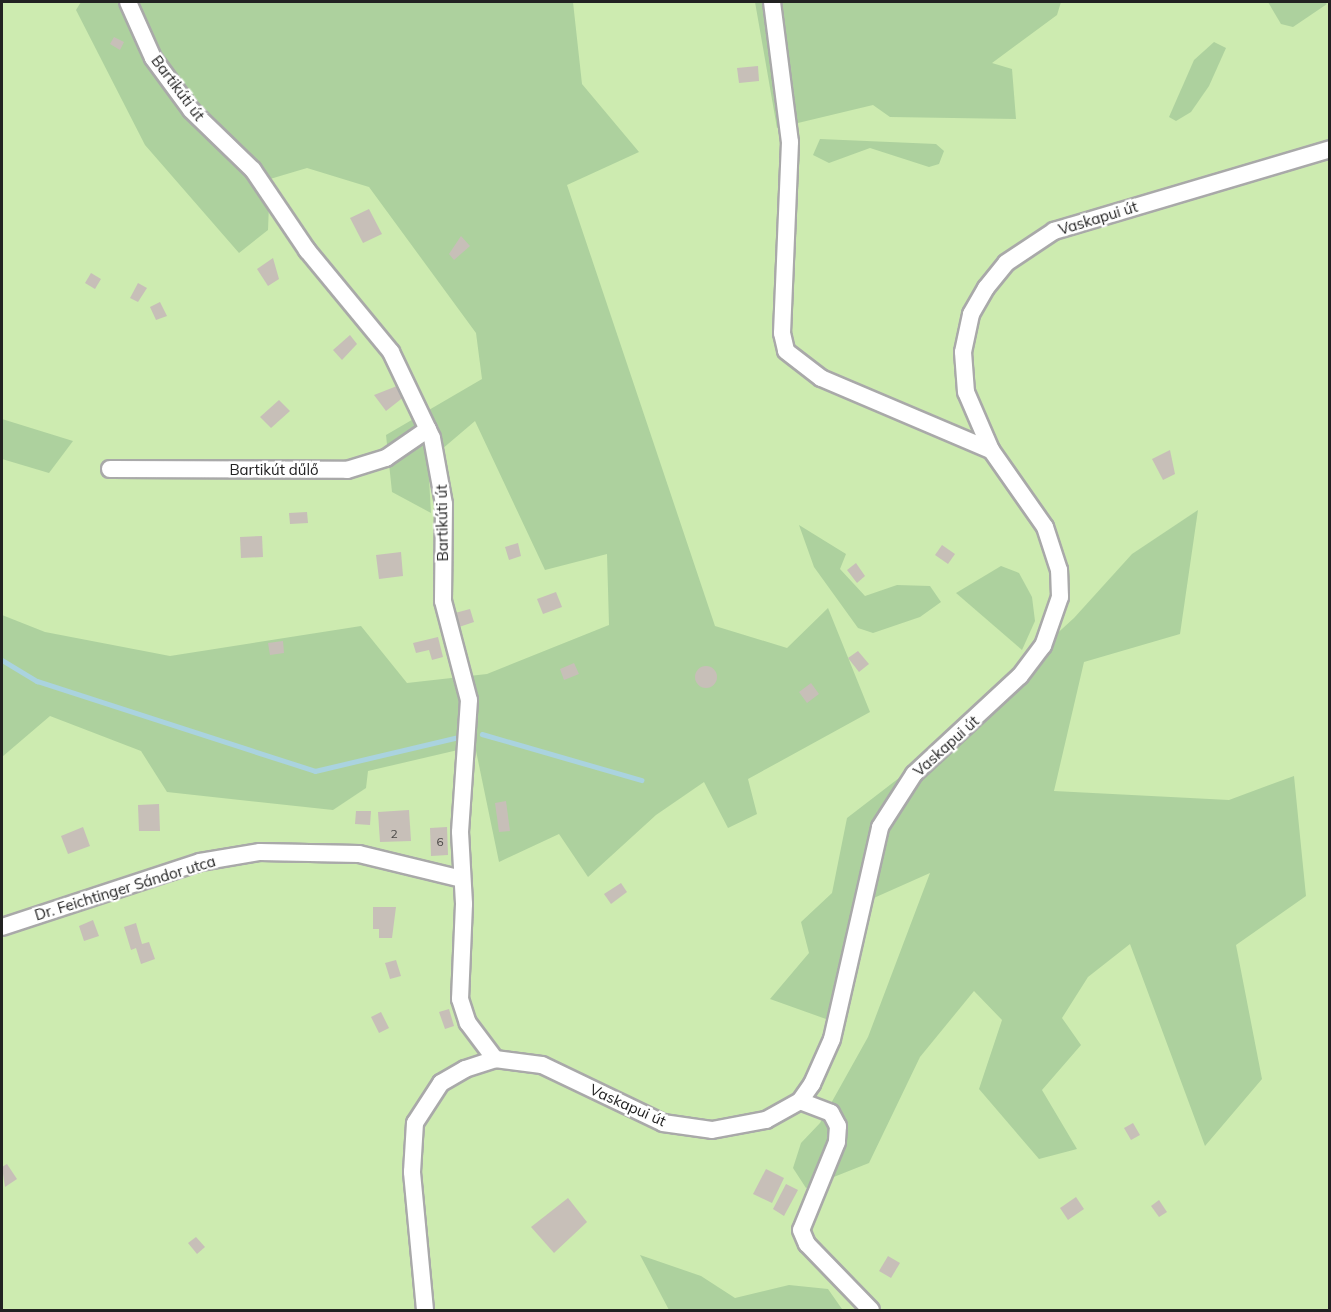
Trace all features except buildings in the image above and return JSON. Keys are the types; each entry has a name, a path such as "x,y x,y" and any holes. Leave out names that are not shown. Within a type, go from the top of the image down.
{"street":[{"name":"Bartikúti út","path":"128,2 153,58 191,110 253,170 307,250 391,352 428,429 444,504 443,601 468,689 460,999 468,1023 495,1059"},
{"path":"772,2 790,142 782,333 786,351 821,378 991,450"},
{"name":"Vaskapui út","path":"495,1059 542,1065 685,1128 738,1127 766,1120 800,1101 832,1039 885,818 914,774 1020,676 1043,646 1060,597 1053,546 991,450 966,392 963,352 971,314 1006,263 1031,243 1081,221 1329,149"},
{"name":"Bartikút dűlő","path":"110,469 346,470 386,458 428,429"},
{"name":"Dr. Feichtinger Sándor utca","path":"2,927 200,862 261,852 359,854 462,879"},
{"path":"425,1311 412,1172 415,1123 441,1083 495,1059"},
{"path":"800,1101 831,1113 838,1126 837,1142 801,1230 807,1244 871,1311"}],"green space":[{"path":"2,2 1329,2 1329,1310 2,1310"},
{"path":"81,2 573,2 582,84 639,152 567,185 715,626 787,648 828,608 870,712 748,779 757,814 728,828 704,782 656,815 588,877 559,834 499,862 475,746 368,771 366,788 333,810 167,792 141,751 50,716 2,757 2,615 45,632 170,656 361,626 407,683 487,674 609,625 607,554 545,570 475,421 428,461 431,513 392,492 386,435 482,379 476,333 369,187 307,168 270,179 268,230 239,253 145,145 76,10"},
{"path":"755,2 1061,2 1057,15 992,63 1012,69 1016,119 890,117 873,105 777,128"},
{"path":"1268,2 1324,2 1327,4 1293,27 1281,24"},
{"path":"1214,42 1226,48 1209,86 1191,112 1176,121 1169,117 1194,60"},
{"path":"820,139 936,144 944,151 939,164 929,167 870,148 829,163 813,155"},
{"path":"2,419 73,441 49,473 2,459"},
{"path":"1198,510 1180,634 1084,662 1054,791 1229,800 1294,776 1306,896 1236,945 1262,1079 1205,1146 1130,944 1088,977 1062,1018 1081,1045 1042,1090 1077,1149 1039,1159 979,1089 1002,1020 974,991 920,1057 869,1163 806,1188 793,1168 801,1143 820,1123 868,1037 930,873 858,905 826,1019 770,999 809,953 801,922 832,893 847,818 899,778 1074,618 1132,554"},
{"path":"799,525 846,554 840,569 865,596 897,585 930,586 941,602 920,617 873,633 858,628 814,567"},
{"path":"1001,566 1019,573 1032,597 1035,621 1022,650 956,593"},
{"path":"640,1255 701,1276 735,1298 789,1285 828,1289 842,1309 669,1310"}],"waterway":[{"path":"2,660 37,681 315,771 455,738"},
{"path":"482,734 641,780"}]}
